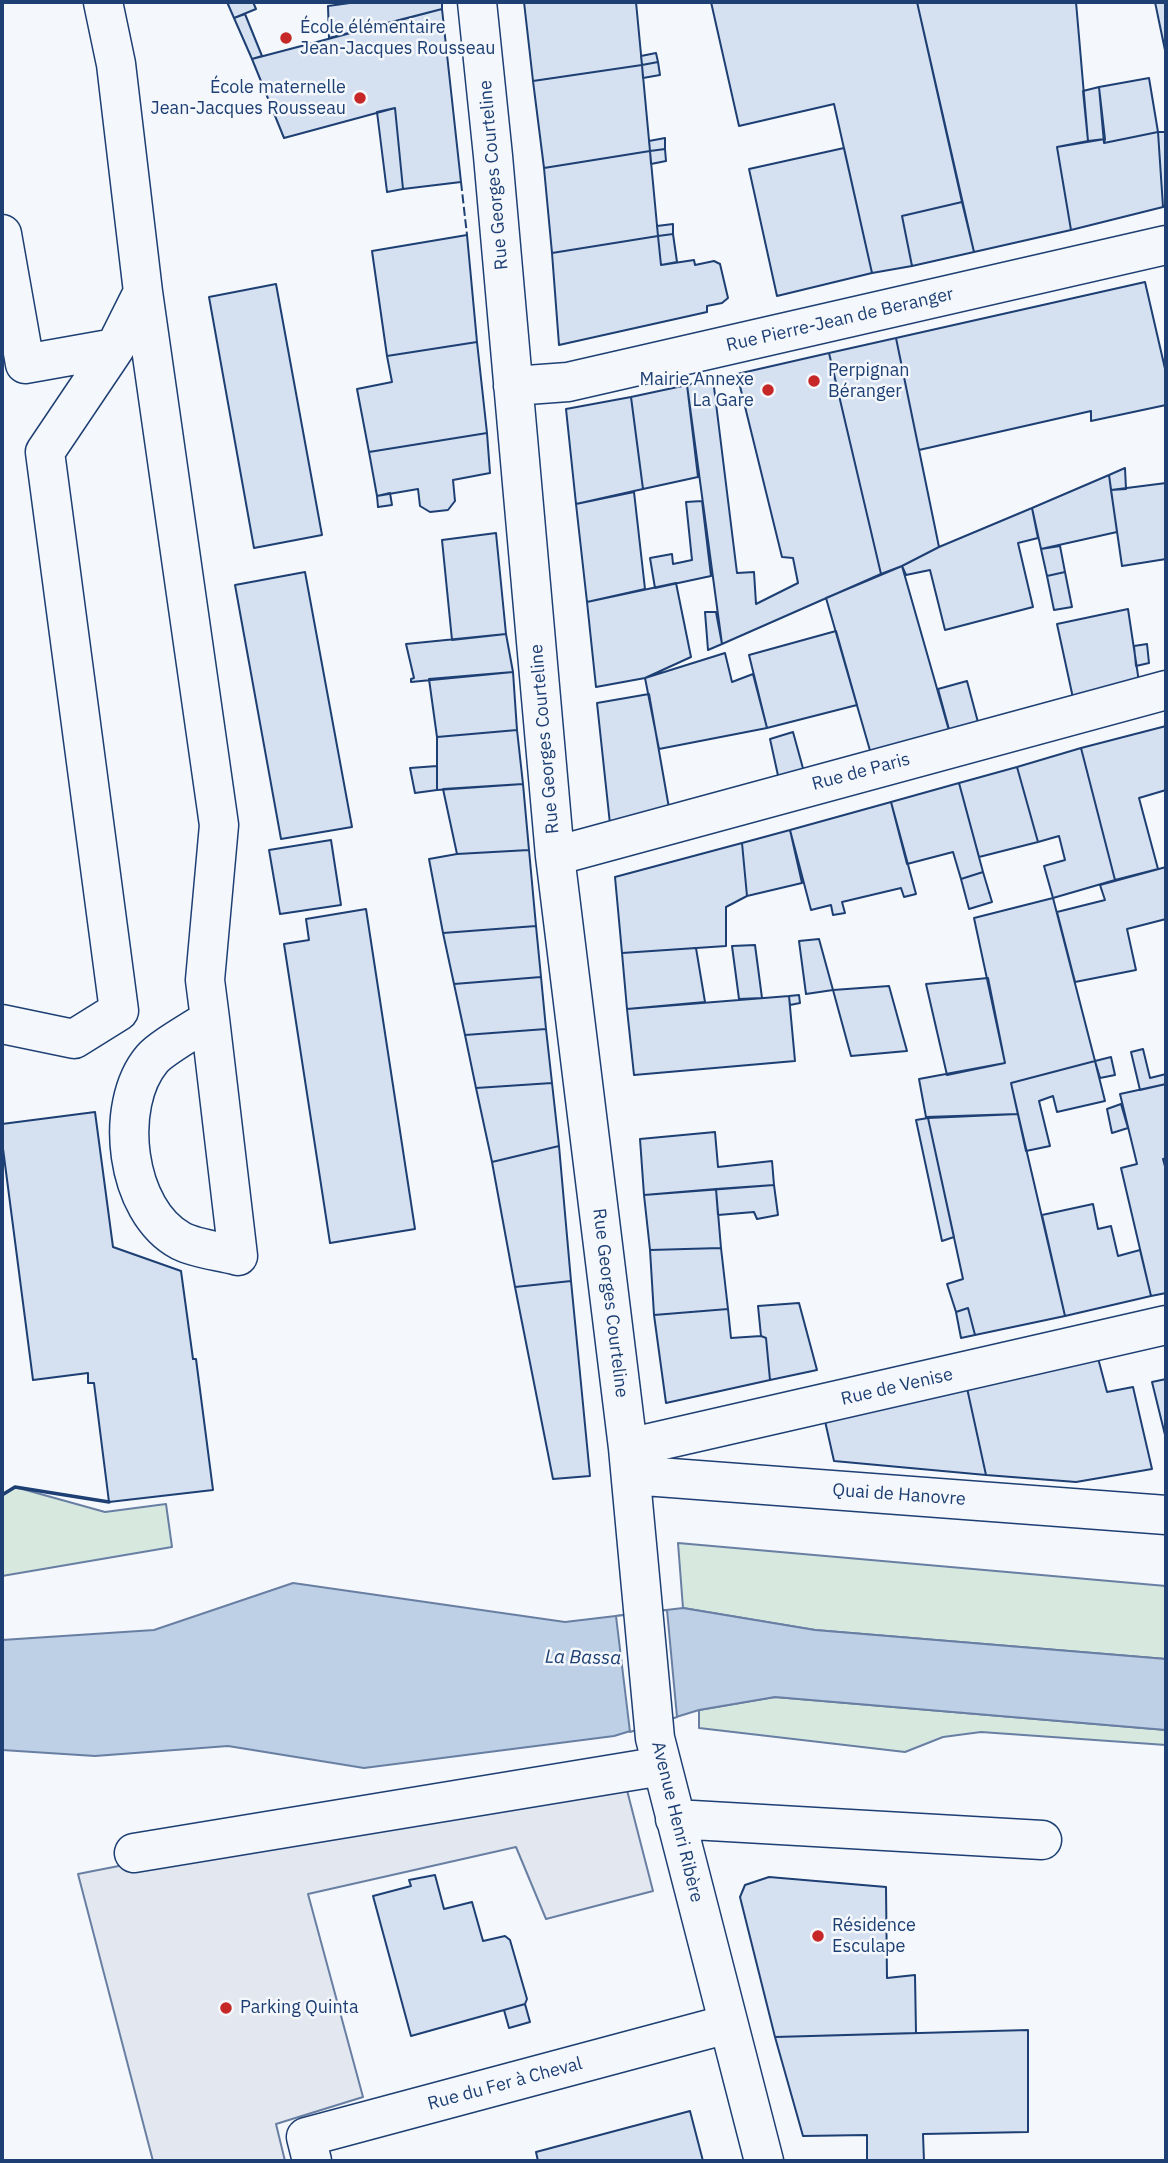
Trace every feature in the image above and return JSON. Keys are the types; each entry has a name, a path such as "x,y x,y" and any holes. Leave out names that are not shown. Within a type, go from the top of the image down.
{"street":[{"path":"103,2 116,64 143,292 219,825 205,980 210,1019 238,1256 181,1241 155,1221 138,1191 127,1139 135,1090 153,1058 210,1019"},
{"name":"Rue Georges Courteline","path":"477,2 555,856 630,1462"},
{"path":"2,234 13,368 115,348"},
{"name":"Rue Pierre-Jean de Beranger","path":"513,386 568,382 1166,245"},
{"path":"2,1024 75,1039 119,1011 45,453 115,348 143,292"},
{"name":"Rue de Paris","path":"555,856 1166,690"},
{"name":"Rue de Venise","path":"630,1462 1166,1325"},
{"name":"Quai de Hanovre","path":"630,1462 1166,1515"},
{"name":"Avenue Henri Ribère","path":"630,1462 658,1752 764,2161"},
{"path":"134,1853 658,1752"},
{"path":"675,1819 1042,1840"},
{"name":"Rue du Fer à Cheval","path":"312,2161 306,2137 728,2024"}],"shaded area":[{"path":"15,1487 105,1512 166,1504 172,1547 2,1576 2,1495"},
{"path":"678,1543 1166,1586 1166,1659 815,1630 683,1608"},
{"path":"775,1697 1166,1730 1166,1745 981,1732 943,1737 905,1752 699,1728 699,1710"},
{"name":"Parking Quinta","path":"621,1767 653,1891 546,1919 516,1847 308,1894 363,2097 276,2124 285,2161 153,2161 78,1874"}],"water":[{"name":"La Bassa","path":"293,1583 565,1622 683,1608 815,1630 1166,1659 1166,1730 775,1697 699,1710 614,1736 364,1768 228,1746 95,1756 2,1750 2,1640 154,1630"}],"pier":[{"path":"667,1610 677,1717 630,1732 616,1616"}],"building":[{"path":"227,2 253,2 256,9 234,18"},
{"path":"357,2 442,2 442,9 329,38 328,6"},
{"path":"524,2 636,2 642,65 533,81"},
{"path":"711,2 917,2 962,202 902,216 912,266 872,273 834,104 739,126"},
{"path":"917,2 1076,2 1088,141 1057,147 1071,230 974,252"},
{"path":"1155,2 1166,2 1166,55"},
{"path":"442,9 461,182 403,189 395,108 284,138 252,59"},
{"path":"245,14 262,56 252,59 234,18"},
{"path":"656,53 658,62 642,65 641,56"},
{"path":"658,62 660,75 643,78 642,65"},
{"path":"642,65 650,151 544,168 533,81"},
{"path":"1149,78 1158,132 1104,143 1099,87"},
{"path":"1099,87 1105,139 1088,141 1083,91"},
{"path":"395,108 403,189 387,192 377,112"},
{"path":"1158,132 1163,207 1071,230 1057,147 1105,139 1104,143"},
{"path":"1158,132 1166,132 1166,206 1163,207"},
{"path":"665,138 665,149 650,151 649,141"},
{"path":"844,148 872,273 777,296 749,169"},
{"path":"665,149 666,161 651,164 650,151"},
{"path":"650,151 658,236 552,253 544,168"},
{"path":"962,202 974,252 912,266 902,216"},
{"path":"673,224 673,234 658,236 657,226"},
{"path":"673,234 677,262 661,265 658,236"},
{"path":"467,235 477,342 387,356 372,251"},
{"path":"658,236 661,265 694,260 695,265 714,261 720,264 728,298 722,303 707,306 707,312 559,345 552,253"},
{"path":"1145,282 1166,373 1166,405 1091,421 1091,411 919,450 896,338"},
{"path":"276,284 322,535 254,548 209,297"},
{"path":"896,338 939,547 881,574 829,353"},
{"path":"477,342 487,433 369,452 357,389 392,382 387,356"},
{"path":"829,353 881,574 722,644 687,385 713,379 737,573 754,572 756,604 798,583 793,558 782,557 737,374"},
{"path":"687,385 698,477 643,489 631,397"},
{"path":"631,397 643,489 576,504 566,409"},
{"path":"487,433 490,473 453,480 455,501 448,510 430,512 420,506 418,489 377,496 369,452"},
{"path":"1125,468 1126,489 1111,490 1109,475"},
{"path":"1109,475 1117,532 1041,549 1032,508"},
{"path":"1166,483 1166,559 1122,566 1111,490"},
{"path":"634,492 645,589 587,602 576,504"},
{"path":"390,493 392,505 378,507 377,496"},
{"path":"702,501 711,576 655,588 650,558 672,554 673,564 692,560 686,502"},
{"path":"1032,508 1038,538 1018,543 1033,607 945,630 930,570 906,575 902,566 939,547"},
{"path":"496,533 506,634 452,640 442,540"},
{"path":"1060,546 1065,572 1047,576 1041,549"},
{"path":"902,566 950,734 871,754 826,598"},
{"path":"305,572 352,827 281,839 235,585"},
{"path":"1065,572 1072,607 1054,610 1047,576"},
{"path":"676,583 691,657 645,678 596,687 587,602"},
{"path":"1128,609 1139,682 1073,698 1057,624"},
{"path":"705,612 716,612 722,644 708,650"},
{"path":"836,631 857,705 767,728 749,655"},
{"path":"506,634 513,672 411,682 414,678 406,644"},
{"path":"1147,644 1149,663 1136,666 1134,646"},
{"path":"725,653 732,682 753,674 767,728 659,749 645,678"},
{"path":"513,672 517,730 437,737 429,679"},
{"path":"967,681 979,726 950,733 938,689"},
{"path":"649,694 669,808 610,824 597,703"},
{"path":"1166,726 1166,790 1139,798 1158,869 1115,880 1081,748"},
{"path":"517,730 523,784 437,790 437,737"},
{"path":"793,732 804,772 779,780 770,739"},
{"path":"1081,748 1115,880 1053,898 1044,866 1065,860 1059,836 1038,842 1017,767"},
{"path":"437,766 437,790 415,793 410,768"},
{"path":"1017,767 1038,842 979,857 959,783"},
{"path":"959,783 983,872 961,879 953,852 907,864 891,802"},
{"path":"523,784 529,850 457,854 443,789"},
{"path":"891,802 916,894 904,897 901,888 842,902 845,913 833,915 831,905 811,910 790,830"},
{"path":"790,830 802,883 747,896 742,843"},
{"path":"331,840 341,905 280,914 269,850"},
{"path":"742,843 747,896 726,907 726,946 622,953 615,877"},
{"path":"529,850 536,926 443,933 429,859 457,854"},
{"path":"1166,867 1166,919 1127,929 1136,970 1075,982 1057,912 1105,900 1100,885"},
{"path":"983,872 992,902 969,909 961,879"},
{"path":"1053,898 1095,1061 1011,1083 1018,1114 926,1117 919,1079 1005,1063 974,918"},
{"path":"366,909 415,1229 330,1243 284,944 309,940 306,919"},
{"path":"536,926 541,977 454,984 443,933"},
{"path":"819,939 833,990 806,994 799,941"},
{"path":"755,945 762,998 739,999 732,946"},
{"path":"696,948 705,1002 627,1009 622,953"},
{"path":"541,977 546,1029 465,1035 454,984"},
{"path":"988,978 1005,1063 947,1075 926,984"},
{"path":"889,986 907,1051 851,1056 833,990"},
{"path":"799,995 800,1003 790,1005 789,996"},
{"path":"789,996 795,1061 634,1075 627,1009"},
{"path":"546,1029 552,1083 476,1088 465,1035"},
{"path":"1143,1049 1150,1078 1166,1074 1166,1084 1140,1090 1131,1052"},
{"path":"1111,1057 1115,1075 1100,1078 1095,1061"},
{"path":"1095,1061 1105,1101 1057,1112 1053,1096 1039,1101 1050,1146 1026,1151 1011,1083"},
{"path":"552,1083 559,1146 492,1162 476,1088"},
{"path":"1166,1084 1166,1158 1163,1159 1166,1170 1166,1293 1151,1296 1121,1168 1137,1164 1120,1094"},
{"path":"1121,1104 1128,1128 1112,1133 1107,1109"},
{"path":"95,1112 113,1247 181,1271 193,1359 196,1359 213,1490 109,1502 94,1383 88,1383 88,1373 33,1380 2,1124"},
{"path":"1018,1114 1065,1316 975,1335 968,1308 956,1312 947,1284 963,1279 928,1118"},
{"path":"928,1118 954,1237 942,1241 916,1120"},
{"path":"715,1132 718,1167 772,1161 774,1185 644,1195 640,1139"},
{"path":"559,1146 571,1281 515,1287 492,1162"},
{"path":"774,1185 778,1215 757,1219 754,1212 718,1215 716,1189"},
{"path":"716,1189 721,1248 650,1250 644,1195"},
{"path":"1093,1204 1098,1229 1111,1226 1118,1256 1140,1250 1151,1296 1065,1316 1042,1215"},
{"path":"721,1248 728,1309 654,1315 650,1250"},
{"path":"571,1281 590,1476 553,1479 515,1287"},
{"path":"799,1303 817,1370 770,1380 766,1338 761,1336 758,1306"},
{"path":"968,1308 975,1335 961,1338 956,1312"},
{"path":"728,1309 731,1338 766,1338 770,1380 666,1403 654,1315"},
{"path":"1098,1358 1107,1392 1133,1387 1152,1469 1076,1482 986,1475 967,1388"},
{"path":"1166,1379 1166,1439 1152,1382"},
{"path":"967,1388 986,1475 834,1461 825,1421"},
{"path":"435,1875 444,1909 472,1902 483,1941 505,1936 510,1940 527,1999 525,2004 411,2036 373,1896 411,1886 409,1880"},
{"name":"Résidence Esculape","path":"769,1877 886,1887 887,1978 915,1975 916,2033 775,2037 740,1897 745,1885"},
{"path":"525,2004 530,2022 509,2028 504,2010"},
{"path":"1028,2030 1028,2132 923,2134 924,2161 867,2161 867,2135 803,2136 775,2037"},
{"path":"690,2111 703,2161 538,2161 536,2152"}],"fence":[{"path":"461,182 467,235"}],"wall":[{"path":"2,1495 15,1487 109,1502"}],"place":[{"name":"École élémentaire Jean-Jacques Rousseau","path":"286,38"},
{"name":"École maternelle Jean-Jacques Rousseau","path":"360,98"},
{"name":"Perpignan Béranger","path":"814,381"},
{"name":"Mairie Annexe La Gare","path":"768,390"},
{"name":"Résidence Esculape","path":"818,1936"},
{"name":"Parking Quinta","path":"226,2008"}]}
